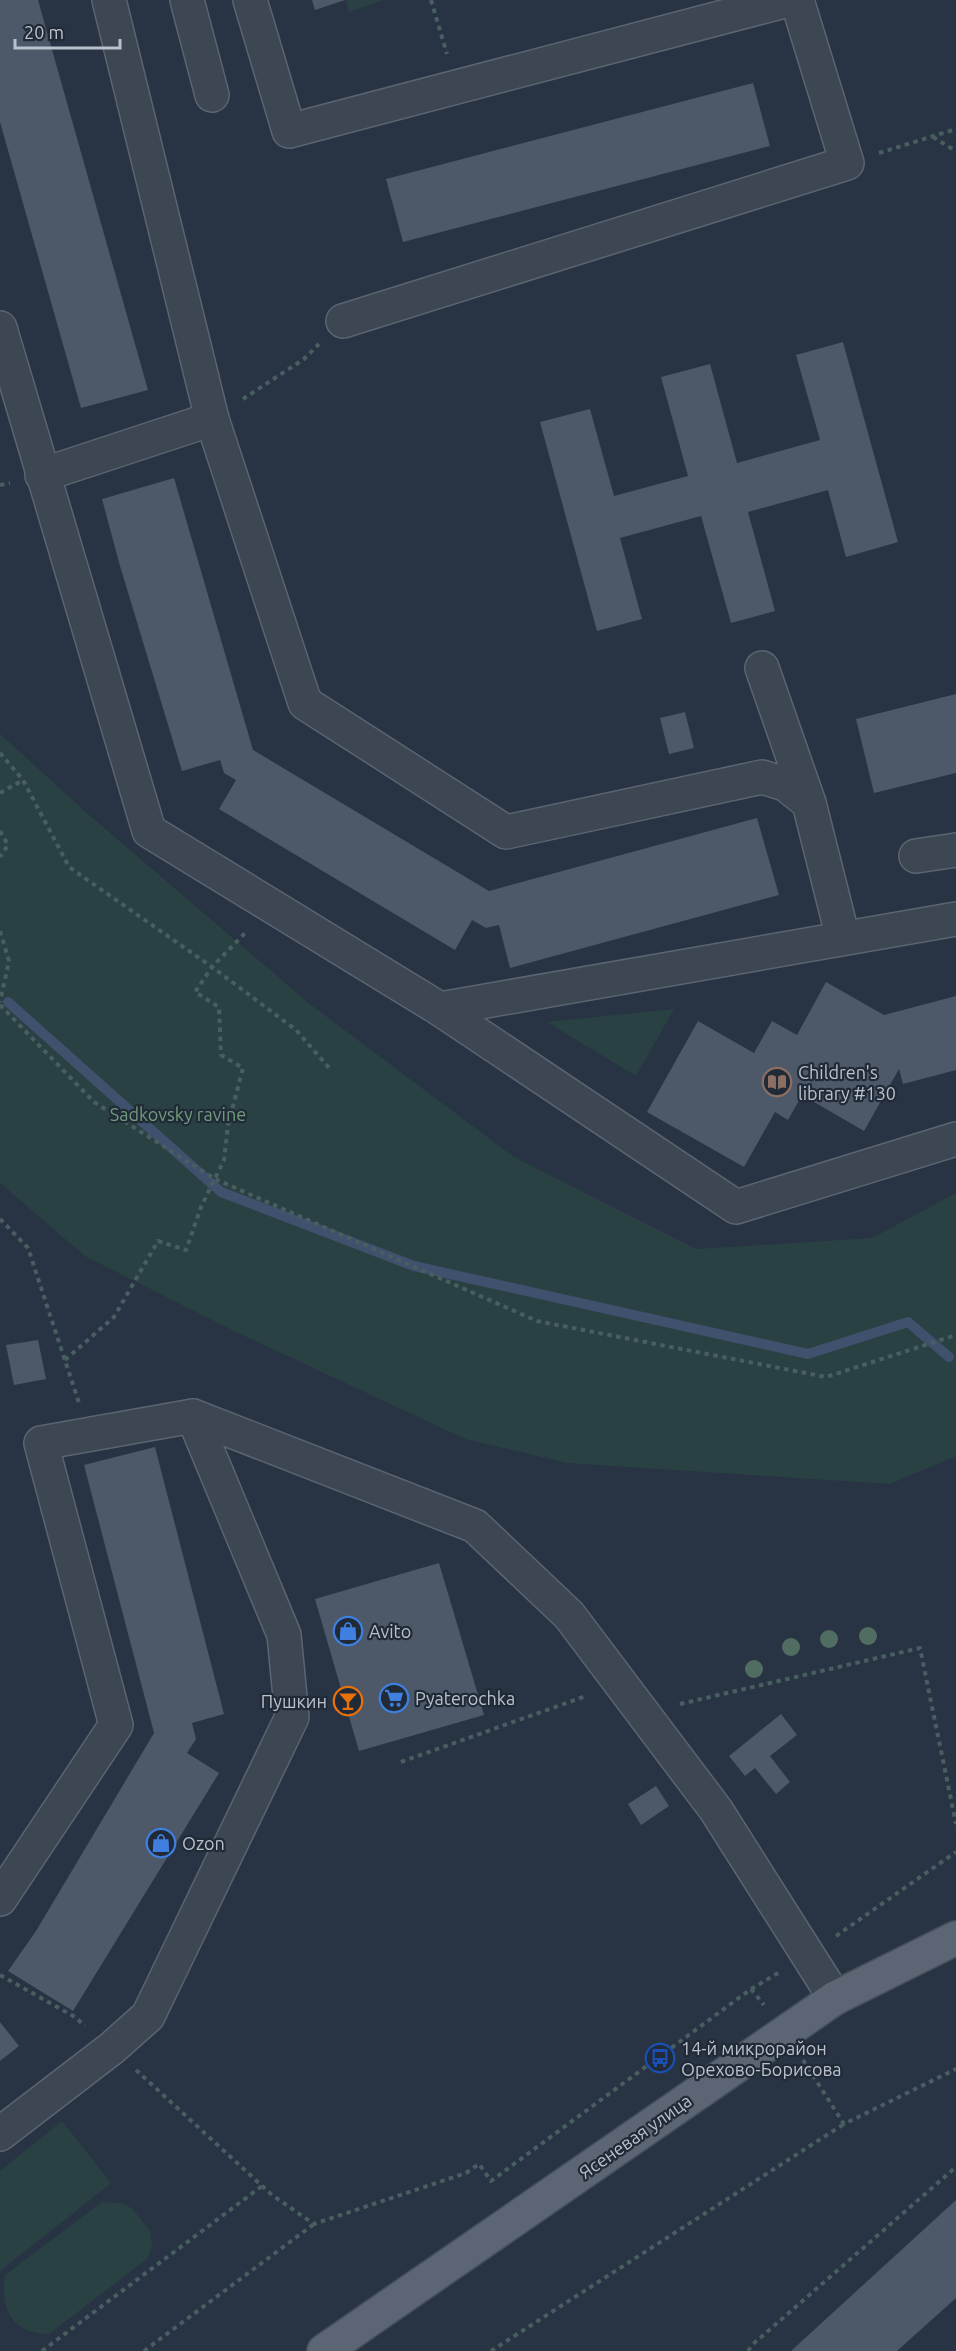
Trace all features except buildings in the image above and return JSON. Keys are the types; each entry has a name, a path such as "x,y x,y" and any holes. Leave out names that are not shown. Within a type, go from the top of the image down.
{"main road":[{"name":"Ясеневая улица","path":"324,2351 835,1998 956,1938"}],"lane":[{"path":"109,0 212,419 305,703 506,832 762,777 784,784 809,803"},
{"path":"187,0 213,95"},
{"path":"250,0 289,131 788,0"},
{"path":"343,321 847,163 797,0"},
{"path":"0,327 149,831 440,1009 736,1207 956,1139"},
{"path":"42,475 212,419"},
{"path":"762,668 809,803 843,938"},
{"path":"916,856 956,850"},
{"path":"440,1009 956,919"},
{"path":"0,2134 112,2048 148,2016 292,1717 284,1635 193,1416"},
{"path":"0,1899 116,1725 41,1443 193,1416 475,1526 569,1615 716,1810 835,1998"}],"path":[{"path":"431,0 456,86"},
{"path":"847,163 956,129"},
{"path":"933,137 956,151"},
{"path":"212,419 304,359"},
{"path":"0,753 23,780 69,867 212,967 296,1030 330,1070"},
{"path":"0,793 23,780"},
{"path":"0,831 8,845 0,857"},
{"path":"65,1360 114,1317 158,1241 186,1250 201,1207 224,1160 228,1125 243,1068 221,1054 219,1007 195,992 212,967 272,906"},
{"path":"0,931 9,961 0,1004 94,1102 215,1179 537,1321 826,1377 956,1335"},
{"path":"0,1219 28,1248 89,1434"},
{"path":"642,1713 920,1648 956,1824"},
{"path":"400,1762 620,1684"},
{"path":"144,2351 314,2224 466,2173 479,2164 491,2181 751,1989 808,1955 956,1852"},
{"path":"0,1975 75,2018"},
{"path":"751,1989 786,2032 844,2124"},
{"path":"112,2048 262,2186 314,2224"},
{"path":"491,2351 844,2124 956,2069"},
{"path":"748,2351 752,2345 956,2167"},
{"path":"42,2351 262,2186"}],"green space":[{"path":"346,0 383,0 349,12"},
{"name":"Sadkovsky ravine","path":"0,734 88,814 311,1005 514,1157 696,1249 872,1238 956,1193 956,1456 890,1484 567,1463 465,1439 232,1330 85,1256 0,1183"},
{"path":"674,1009 636,1076 547,1022"},
{"path":"62,2121 111,2183 0,2271 0,2171"},
{"path":"102,2202 121,2203 133,2209 150,2231 152,2245 148,2258 49,2334 26,2330 11,2317 7,2309 5,2275"}],"waterway":[{"path":"8,1002 221,1192 414,1266 808,1354 908,1322 949,1357"}],"place":[{"name":"Children's library #130","path":"777,1082"},
{"name":"Avito","path":"348,1631"},
{"name":"Pyaterochka","path":"394,1698"},
{"name":"Пушкин","path":"348,1701"},
{"name":"Ozon","path":"161,1843"},
{"name":"14-й микрорайон Орехово-Борисова","path":"660,2058"}]}
